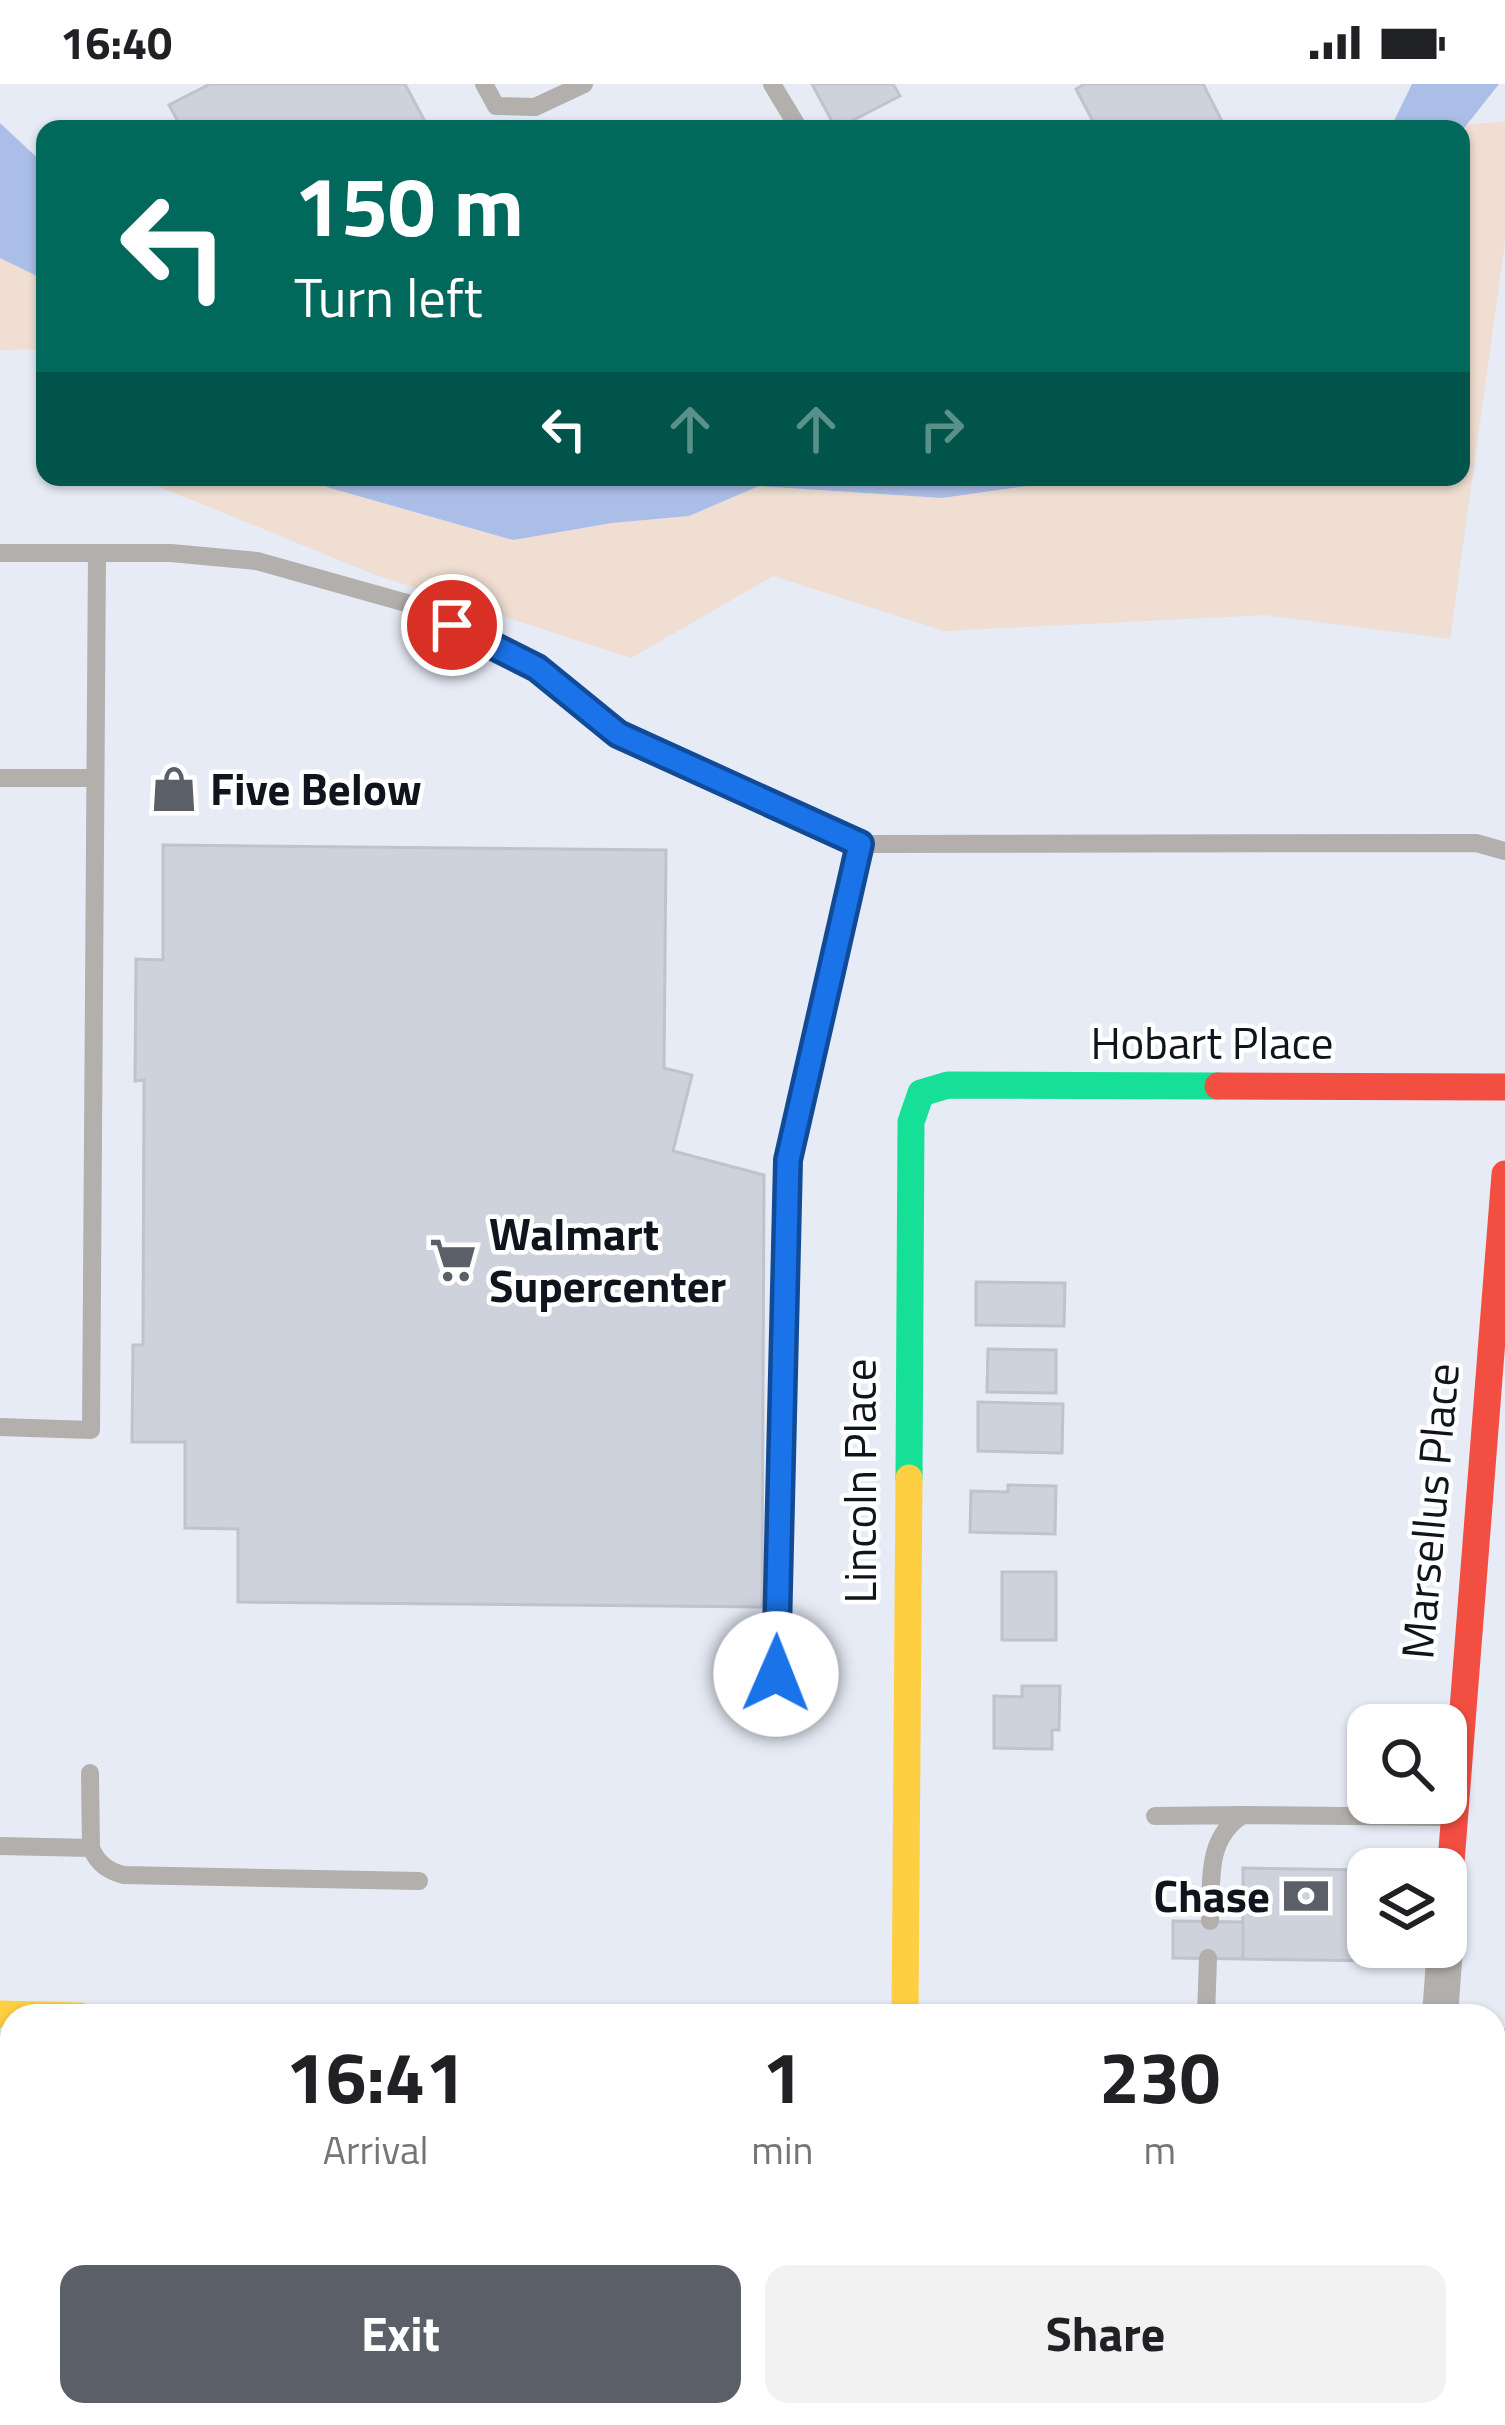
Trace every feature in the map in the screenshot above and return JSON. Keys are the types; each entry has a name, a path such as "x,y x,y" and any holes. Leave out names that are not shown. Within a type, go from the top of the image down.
{"street":[{"name":"Hobart Place","path":"921,1093 949,1084 1505,1087"},
{"name":"Lincoln Place","path":"905,2004 911,1121 921,1093"},
{"name":"Marsellus Place","path":"1462,1704 1505,1174"},
{"path":"1441,2004 1443,1968"}],"lane":[{"path":"484,84 496,106 535,107 584,84"},
{"path":"772,84 794,120"},
{"path":"0,553 170,553 256,561 410,604 537,668 618,734 860,844 1476,843 1505,851"},
{"path":"0,1427 91,1430 97,553"},
{"path":"0,778 93,778"},
{"path":"776,1674 788,1160 860,844"},
{"path":"90,1773 91,1848 111,1871 418,1881"},
{"path":"1210,1921 1213,1854 1220,1835 1243,1815"},
{"path":"1155,1816 1347,1816"},
{"path":"0,1846 91,1848"},
{"path":"1206,2004 1208,1958"}],"shaded area":[{"path":"1505,122 1505,242 1450,639 1264,615 944,631 773,576 631,658 373,574 158,486 325,486 513,540 689,516 759,486 942,498 1026,486 1470,486 1470,124"},
{"path":"0,258 36,276 36,349 0,350"}],"water":[{"path":"1412,84 1499,84 1470,121 1394,120"},
{"path":"0,123 36,157 36,276 0,258"},
{"path":"325,486 759,486 689,516 513,540"},
{"path":"759,486 1026,486 942,498"}],"building":[{"path":"210,84 405,84 424,120 177,120 169,105"},
{"path":"812,84 893,84 900,96 853,120 831,120"},
{"path":"1085,84 1203,84 1221,120 1092,120 1076,89"},
{"name":"Walmart Supercenter","path":"163,845 666,850 664,1068 692,1075 673,1151 764,1175 762,1607 238,1602 238,1529 185,1528 185,1442 132,1442 133,1345 143,1345 144,1080 135,1081 136,959 163,960"},
{"path":"976,1282 1065,1283 1064,1326 976,1325"},
{"path":"988,1349 1056,1350 1056,1393 987,1392"},
{"path":"978,1402 1063,1404 1062,1453 978,1451"},
{"path":"1008,1485 1056,1486 1055,1534 970,1532 971,1491 1008,1492"},
{"path":"1002,1572 1056,1572 1056,1640 1002,1640"},
{"path":"1022,1686 1060,1686 1059,1730 1052,1730 1052,1749 994,1748 994,1696 1022,1697"},
{"name":"Chase","path":"1243,1868 1347,1870 1347,1960 1243,1959"},
{"path":"1173,1921 1243,1922 1243,1959 1173,1958"}],"traffic: fast":[{"path":"909,1478 911,1122 921,1093 948,1085 1218,1086"}],"traffic: slow":[{"path":"905,2004 909,1478"}],"traffic: jam":[{"path":"1218,1086 1505,1087"},
{"path":"1452,1848 1505,1174"}],"place":[{"name":"Five Below","path":"174,789"},
{"name":"Walmart Supercenter","path":"453,1260"},
{"name":"Chase","path":"1306,1896"}],"route":[{"path":"452,625 537,668 618,734 860,844 788,1160 776,1674"}]}
